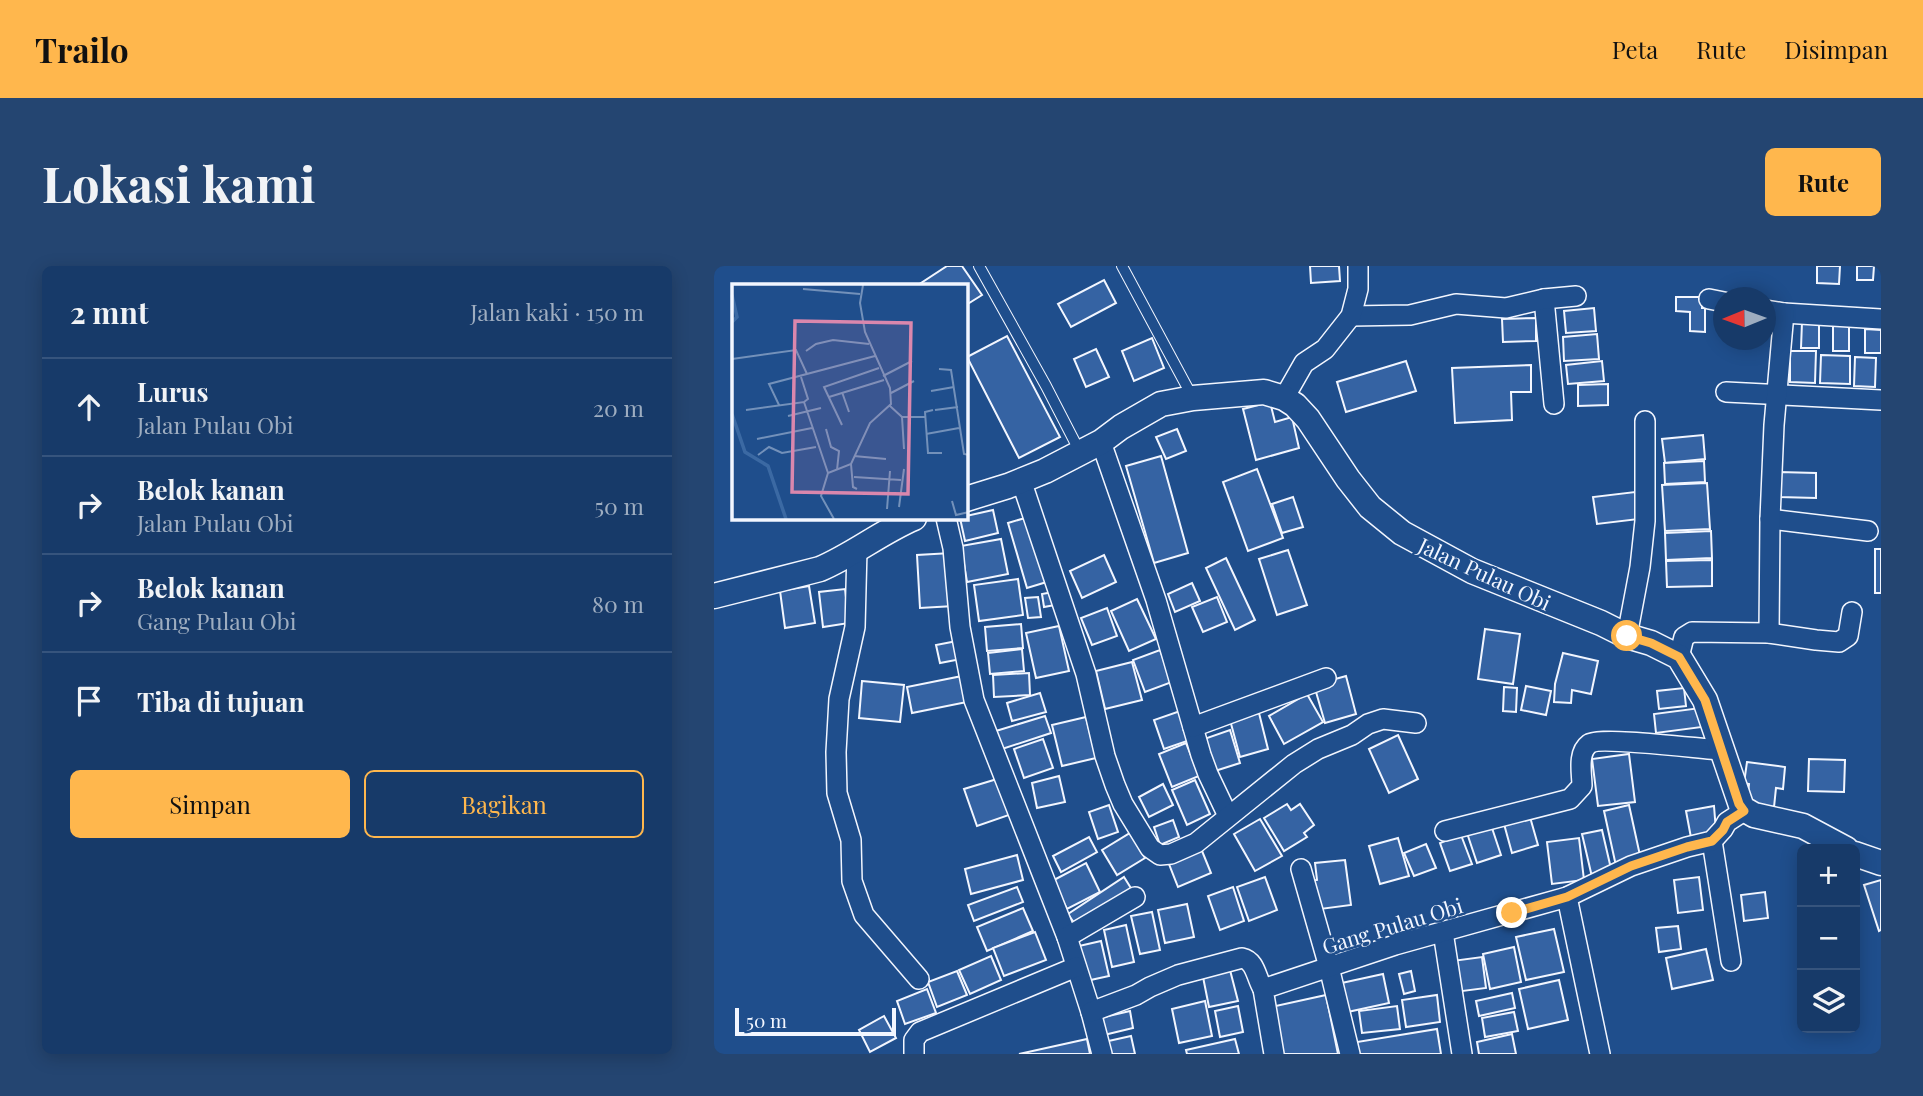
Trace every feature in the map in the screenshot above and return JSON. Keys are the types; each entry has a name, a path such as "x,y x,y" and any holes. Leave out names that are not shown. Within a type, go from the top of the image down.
{"street":[{"path":"968,498 1045,471 1091,447 1161,404 1193,398 1264,392 1284,398 1304,363 1325,348 1352,316 1358,289 1358,266"},
{"path":"1352,316 1410,315 1456,304 1506,308 1544,299 1576,296"},
{"path":"1544,299 1554,404"},
{"path":"1776,311 1881,319"},
{"path":"1769,633 1770,520 1777,394 1776,350"},
{"path":"1726,392 1881,400"},
{"name":"Jalan Pulau Obi","path":"1284,398 1308,419 1370,507 1402,533 1472,571 1627,636 1651,643 1679,657"},
{"path":"1627,636 1645,521 1645,421"},
{"path":"1091,447 1156,600 1208,774 1228,816"},
{"path":"1021,480 1086,674 1105,756 1123,804 1150,848 1160,855 1171,854 1196,843 1294,764 1318,749 1383,719 1416,723"},
{"path":"714,596 820,569 910,520"},
{"path":"946,520 953,548 960,627 974,700 1067,937 1102,1054"},
{"path":"1770,520 1868,531"},
{"path":"857,549 855,627 839,699 837,793 851,841 852,881 864,915 919,979"},
{"path":"1836,844 1802,826 1744,811 1739,804 1705,700 1679,657 1684,637 1692,632 1769,633 1839,642 1849,636 1852,612"},
{"path":"1193,727 1326,678"},
{"path":"1445,831 1570,799 1582,786 1582,754 1592,742 1629,742 1721,750"},
{"path":"1731,961 1712,841 1727,822 1744,811"},
{"name":"Gang Pulau Obi","path":"1263,989 1395,945 1567,897 1631,866 1712,841"},
{"path":"1860,855 1881,863"},
{"path":"1301,869 1350,1054"},
{"path":"1067,937 1136,897"},
{"path":"1567,897 1601,1054"},
{"path":"1443,932 1462,1054"},
{"path":"1091,1012 1178,975 1242,958 1252,964 1263,989 1275,1054"},
{"path":"914,1054 914,1040 920,1031 1076,967"}],"lane":[{"path":"979,266 1046,386 1091,447"},
{"path":"1122,266 1193,398"}],"building":[{"path":"947,266 962,266 982,295 968,304 968,284 920,284"},
{"path":"1310,266 1339,266 1340,281 1311,283"},
{"path":"1817,266 1840,266 1839,284 1817,283"},
{"path":"1857,266 1874,266 1873,280 1857,280"},
{"path":"1104,280 1116,303 1071,327 1058,304"},
{"path":"1676,297 1702,297 1705,332 1690,331 1690,312 1676,311"},
{"path":"1594,308 1596,331 1566,333 1564,311"},
{"path":"1536,318 1536,341 1503,342 1502,319"},
{"path":"1802,322 1819,323 1819,348 1801,348"},
{"path":"1833,326 1849,326 1849,351 1833,351"},
{"path":"1865,329 1881,330 1881,353 1865,353"},
{"path":"1597,334 1599,359 1564,361 1563,337"},
{"path":"1007,336 1060,437 1019,458 968,356"},
{"path":"1152,338 1164,368 1134,381 1122,351"},
{"path":"1096,349 1109,377 1086,387 1074,359"},
{"path":"1790,351 1816,351 1815,383 1790,382"},
{"path":"1821,355 1850,356 1850,384 1820,383"},
{"path":"1855,357 1876,358 1875,387 1854,386"},
{"path":"1406,361 1416,391 1346,412 1337,382"},
{"path":"1602,361 1604,381 1568,384 1566,365"},
{"path":"1531,365 1531,392 1511,392 1512,420 1455,423 1452,368"},
{"path":"1608,384 1608,405 1578,406 1578,385"},
{"path":"1270,402 1275,422 1292,417 1299,448 1256,460 1243,409"},
{"path":"1177,429 1186,451 1166,459 1156,437"},
{"path":"1703,435 1705,459 1665,463 1662,439"},
{"path":"1161,456 1188,553 1154,563 1126,466"},
{"path":"1704,461 1705,482 1665,484 1664,463"},
{"path":"1257,469 1283,538 1248,551 1223,482"},
{"path":"1779,472 1816,473 1816,498 1779,497"},
{"path":"1707,483 1710,529 1665,531 1662,485"},
{"path":"1635,492 1639,519 1597,524 1593,497"},
{"path":"1293,497 1303,527 1282,533 1272,504"},
{"path":"993,510 998,533 965,541 960,520 968,520 968,516"},
{"path":"1032,516 1050,581 1027,588 1008,523"},
{"path":"1711,531 1712,558 1666,560 1665,533"},
{"path":"1001,539 1008,574 967,582 961,546"},
{"path":"1875,549 1881,549 1881,593 1875,593"},
{"path":"1288,550 1307,605 1277,615 1259,559"},
{"path":"951,553 954,606 920,608 917,555"},
{"path":"1104,555 1116,582 1082,598 1070,571"},
{"path":"1226,558 1255,620 1235,630 1206,568"},
{"path":"1712,560 1712,586 1667,587 1666,561"},
{"path":"1018,579 1023,615 979,621 974,585"},
{"path":"1192,583 1200,601 1175,612 1168,594"},
{"path":"809,586 815,623 785,628 780,591"},
{"path":"845,589 849,623 823,627 819,592"},
{"path":"1053,592 1055,605 1044,607 1042,594"},
{"path":"1038,597 1041,617 1028,618 1025,598"},
{"path":"1217,597 1227,622 1203,632 1192,607"},
{"path":"1137,599 1156,639 1129,651 1111,611"},
{"path":"1107,608 1117,636 1092,645 1081,618"},
{"path":"1021,624 1023,648 987,651 985,627"},
{"path":"1059,626 1069,671 1036,678 1026,633"},
{"path":"1485,629 1520,634 1513,684 1478,679"},
{"path":"957,641 961,659 940,663 936,645"},
{"path":"1022,649 1024,671 990,674 988,653"},
{"path":"1160,650 1172,682 1145,692 1133,660"},
{"path":"1563,653 1598,661 1591,694 1572,690 1571,703 1554,702 1555,684"},
{"path":"1132,662 1142,700 1105,709 1096,671"},
{"path":"1029,673 1030,695 994,697 993,675"},
{"path":"962,676 967,702 912,713 907,687"},
{"path":"1346,676 1356,714 1325,723 1314,685"},
{"path":"862,681 904,685 900,722 859,718"},
{"path":"1526,686 1551,691 1546,715 1521,710"},
{"path":"1504,687 1517,688 1516,712 1503,711"},
{"path":"1684,688 1686,706 1659,709 1657,691"},
{"path":"1040,693 1046,712 1012,721 1007,703"},
{"path":"1307,694 1323,722 1284,744 1269,716"},
{"path":"1700,708 1702,727 1656,733 1654,714"},
{"path":"1183,710 1193,739 1164,749 1154,720"},
{"path":"1259,713 1268,749 1240,757 1230,720"},
{"path":"1045,716 1051,733 1002,749 996,731"},
{"path":"1086,717 1096,758 1062,766 1052,725"},
{"path":"1230,730 1240,763 1215,771 1204,739"},
{"path":"1398,735 1418,779 1389,793 1369,749"},
{"path":"1043,739 1053,768 1024,778 1014,749"},
{"path":"1186,743 1199,776 1172,787 1159,754"},
{"path":"1629,754 1635,802 1598,806 1592,759"},
{"path":"1809,759 1845,760 1844,792 1808,791"},
{"path":"1747,762 1785,767 1783,789 1776,788 1774,807 1747,803 1749,784 1744,783"},
{"path":"1059,776 1065,802 1037,808 1032,783"},
{"path":"997,779 1009,815 977,826 964,789"},
{"path":"1195,780 1210,814 1187,825 1172,790"},
{"path":"1163,784 1173,805 1149,817 1139,797"},
{"path":"1287,804 1291,810 1300,804 1314,825 1304,833 1307,837 1284,851 1264,818"},
{"path":"1109,805 1118,832 1098,839 1089,812"},
{"path":"1629,805 1641,860 1616,866 1604,811"},
{"path":"1714,806 1716,831 1692,843 1686,811"},
{"path":"1530,817 1538,845 1512,853 1504,824"},
{"path":"1260,819 1282,856 1255,871 1234,834"},
{"path":"1173,820 1179,837 1160,845 1154,827"},
{"path":"1491,825 1501,855 1477,863 1467,833"},
{"path":"1602,830 1612,873 1592,877 1582,834"},
{"path":"1130,833 1145,858 1117,875 1102,850"},
{"path":"1461,835 1472,864 1450,871 1440,843"},
{"path":"1089,837 1097,852 1061,872 1053,856"},
{"path":"1398,838 1409,876 1380,884 1369,846"},
{"path":"1579,838 1584,880 1552,884 1547,842"},
{"path":"1426,844 1436,868 1414,876 1404,853"},
{"path":"1200,846 1211,873 1178,887 1167,859"},
{"path":"1017,855 1023,880 971,894 965,869"},
{"path":"1345,860 1351,905 1313,910 1309,881 1317,880 1315,863"},
{"path":"1086,863 1100,892 1067,909 1052,881"},
{"path":"1124,877 1134,893 1079,930 1068,914"},
{"path":"1265,877 1277,910 1249,921 1237,887"},
{"path":"1699,877 1703,910 1678,913 1674,880"},
{"path":"1881,880 1881,930 1879,931 1864,885"},
{"path":"1017,887 1023,902 974,921 968,905"},
{"path":"1233,887 1244,921 1220,930 1208,896"},
{"path":"1765,892 1768,918 1744,921 1741,895"},
{"path":"1187,904 1194,937 1165,943 1158,910"},
{"path":"1023,908 1033,931 987,951 977,927"},
{"path":"1152,912 1160,950 1140,954 1131,916"},
{"path":"1126,925 1134,962 1112,967 1104,930"},
{"path":"1678,926 1681,949 1659,952 1656,928"},
{"path":"1554,929 1564,972 1526,980 1516,937"},
{"path":"1035,932 1046,960 1004,976 993,948"},
{"path":"1101,941 1109,976 1086,981 1079,946"},
{"path":"1514,947 1521,982 1490,989 1483,954"},
{"path":"1706,949 1713,980 1672,989 1666,958"},
{"path":"991,956 1001,980 970,994 959,970"},
{"path":"1482,957 1486,988 1455,992 1452,961"},
{"path":"1230,970 1238,1001 1209,1007 1203,977"},
{"path":"957,971 967,995 937,1007 928,982"},
{"path":"1411,971 1415,991 1404,994 1399,974"},
{"path":"1383,974 1389,1003 1343,1013 1337,984"},
{"path":"1559,980 1568,1020 1528,1029 1519,989"},
{"path":"927,989 936,1013 905,1024 897,1001"},
{"path":"1512,993 1515,1008 1479,1016 1476,1001"},
{"path":"1326,995 1338,1054 1281,1054 1271,1007"},
{"path":"1437,995 1440,1022 1406,1027 1402,1000"},
{"path":"1205,1001 1212,1036 1179,1043 1172,1009"},
{"path":"1238,1006 1243,1032 1220,1037 1215,1011"},
{"path":"1397,1006 1400,1029 1362,1033 1359,1011"},
{"path":"1130,1011 1133,1028 1104,1035 1100,1018"},
{"path":"1514,1012 1518,1031 1485,1037 1482,1018"},
{"path":"884,1016 896,1038 870,1052 859,1030"},
{"path":"1437,1029 1441,1054 1359,1054 1357,1042"},
{"path":"1512,1034 1516,1054 1479,1054 1477,1042"},
{"path":"1131,1036 1135,1054 1107,1054 1104,1042"},
{"path":"1087,1039 1090,1054 1019,1054"},
{"path":"1235,1039 1239,1054 1187,1054 1186,1050"}],"route":[{"path":"1512,913 1567,897 1631,866 1712,841 1727,822 1744,811 1739,804 1705,700 1679,657 1651,643 1627,636"}]}
